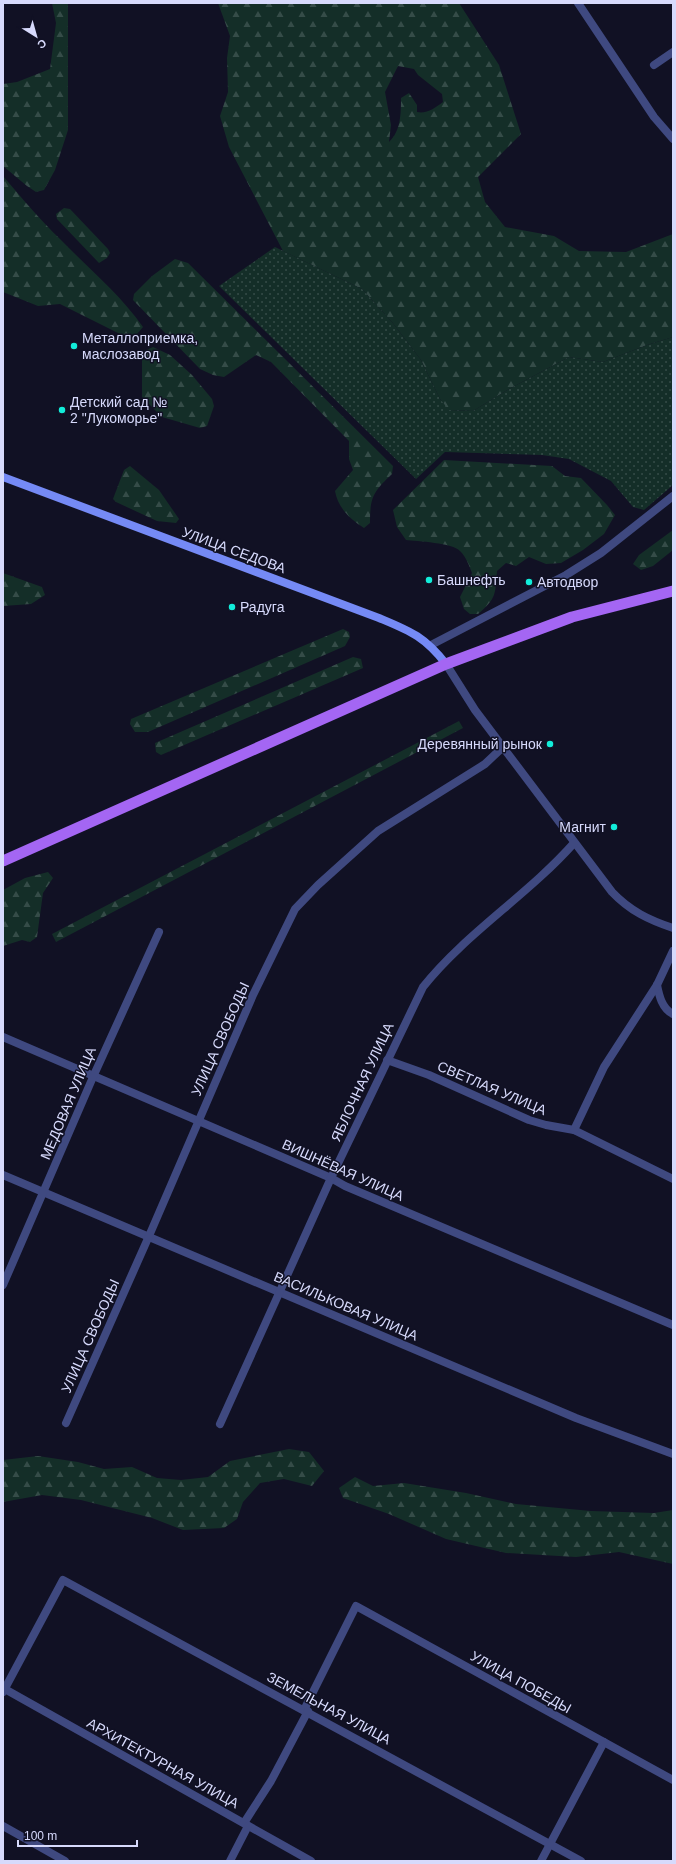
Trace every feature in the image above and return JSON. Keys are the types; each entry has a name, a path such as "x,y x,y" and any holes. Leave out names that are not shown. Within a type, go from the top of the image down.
{"main road":[{"name":"УЛИЦА СЕДОВА","path":"3,477 410,631 431,645 446,664"},
{"path":"3,861 446,664 572,617 673,591"}],"street":[{"path":"578,3 654,117 673,140"},
{"path":"654,65 673,52"},
{"path":"431,645 566,575 601,553 673,496"},
{"path":"446,664 474,710 574,843 622,902 639,915 673,928"},
{"name":"УЛИЦА СВОБОДЫ","path":"66,1422 149,1236 253,995 295,909 318,885 378,831 485,764 503,747"},
{"name":"ЯБЛОЧНАЯ УЛИЦА","path":"220,1424 332,1178 423,987 441,964 534,884 574,843"},
{"name":"МЕДОВАЯ УЛИЦА","path":"3,1285 93,1077 159,932"},
{"path":"574,1130 604,1067 656,985 673,951"},
{"path":"656,985 663,1004 669,1012 673,1014"},
{"name":"ВИШНЁВАЯ УЛИЦА","path":"3,1037 93,1077 332,1178 345,1186 673,1325"},
{"name":"СВЕТЛАЯ УЛИЦА","path":"387,1060 429,1075 529,1120 574,1130 673,1179"},
{"name":"ВАСИЛЬКОВАЯ УЛИЦА","path":"7,1176 576,1418 673,1454"},
{"name":"ЗЕМЕЛЬНАЯ УЛИЦА","path":"3,1690 63,1580 306,1710 581,1861"},
{"name":"УЛИЦА ПОБЕДЫ","path":"306,1710 356,1606 673,1780"},
{"name":"АРХИТЕКТУРНАЯ УЛИЦА","path":"3,1690 311,1861"},
{"path":"230,1861 246,1825 268,1786 306,1710"},
{"path":"541,1861 604,1742"},
{"path":"3,1826 65,1861"}],"green space":[{"path":"52,3 68,3 68,130 55,170 44,190 36,192 3,166 3,84 17,82 50,69 56,23"},
{"path":"218,3 459,3 499,65 521,134 478,177 485,202 505,227 554,236 579,251 626,252 673,234 673,337 647,345 603,362 569,357 509,389 473,411 448,410 440,399 421,360 392,322 362,289 283,251 229,147 220,116 228,92 227,58 230,36","holes":["398,66 414,69 418,75 442,94 443,102 431,110 417,112 417,105 409,93 401,98 398,127 396,133 389,142 391,125 385,92"]},
{"path":"3,176 45,224 124,303 143,327 137,334 124,336 60,304 38,306 3,292"},
{"path":"64,208 70,209 108,249 110,253 107,258 99,263 57,219 56,214"},
{"path":"275,247 362,289 392,322 421,360 440,399 449,410 473,411 509,389 569,357 603,362 647,345 673,337 673,485 644,510 633,507 611,481 569,459 542,455 445,452 416,479 219,286"},
{"path":"175,259 188,263 393,466 392,474 374,496 371,507 370,523 364,528 345,512 339,503 335,491 353,470 349,459 349,441 271,362 256,355 224,377 213,375 200,369 133,300 134,294 152,276"},
{"path":"153,347 170,355 192,375 212,399 214,406 207,426 200,428 162,417 142,397 142,352"},
{"path":"444,460 552,466 565,476 581,478 615,515 604,534 583,550 561,563 546,564 529,557 516,566 506,563 497,571 494,595 489,604 478,614 470,614 464,609 460,597 472,573 464,556 456,548 450,546 406,540 397,527 393,510"},
{"path":"130,466 159,490 179,519 176,523 157,521 116,502 113,499 124,470"},
{"path":"673,530 673,550 653,566 641,570 633,564 639,555"},
{"path":"3,573 42,587 45,595 31,604 3,606"},
{"path":"343,629 349,632 350,637 345,646 148,732 135,732 130,724 131,719"},
{"path":"353,657 361,659 363,668 161,755 156,752 155,743"},
{"path":"459,721 463,728 56,942 52,934"},
{"path":"48,872 53,878 43,893 37,937 30,942 22,940 3,946 3,890 25,878"},
{"path":"289,1449 309,1452 324,1471 312,1486 284,1479 260,1483 243,1502 237,1519 224,1528 183,1530 152,1518 81,1500 42,1495 3,1502 3,1460 38,1456 78,1462 104,1469 132,1467 157,1478 181,1480 208,1477 230,1461"},
{"path":"355,1477 373,1486 404,1483 466,1493 516,1504 591,1511 654,1513 673,1510 673,1564 619,1552 576,1557 506,1553 446,1539 389,1514 343,1498 339,1488"}],"place":[{"name":"Металлоприемка, маслозавод","path":"74,346"},
{"name":"Детский сад № 2 \"Лукоморье\"","path":"62,410"},
{"name":"Башнефть","path":"429,580"},
{"name":"Автодвор","path":"529,582"},
{"name":"Радуга","path":"232,607"},
{"name":"Деревянный рынок","path":"550,744"},
{"name":"Магнит","path":"614,827"}]}
